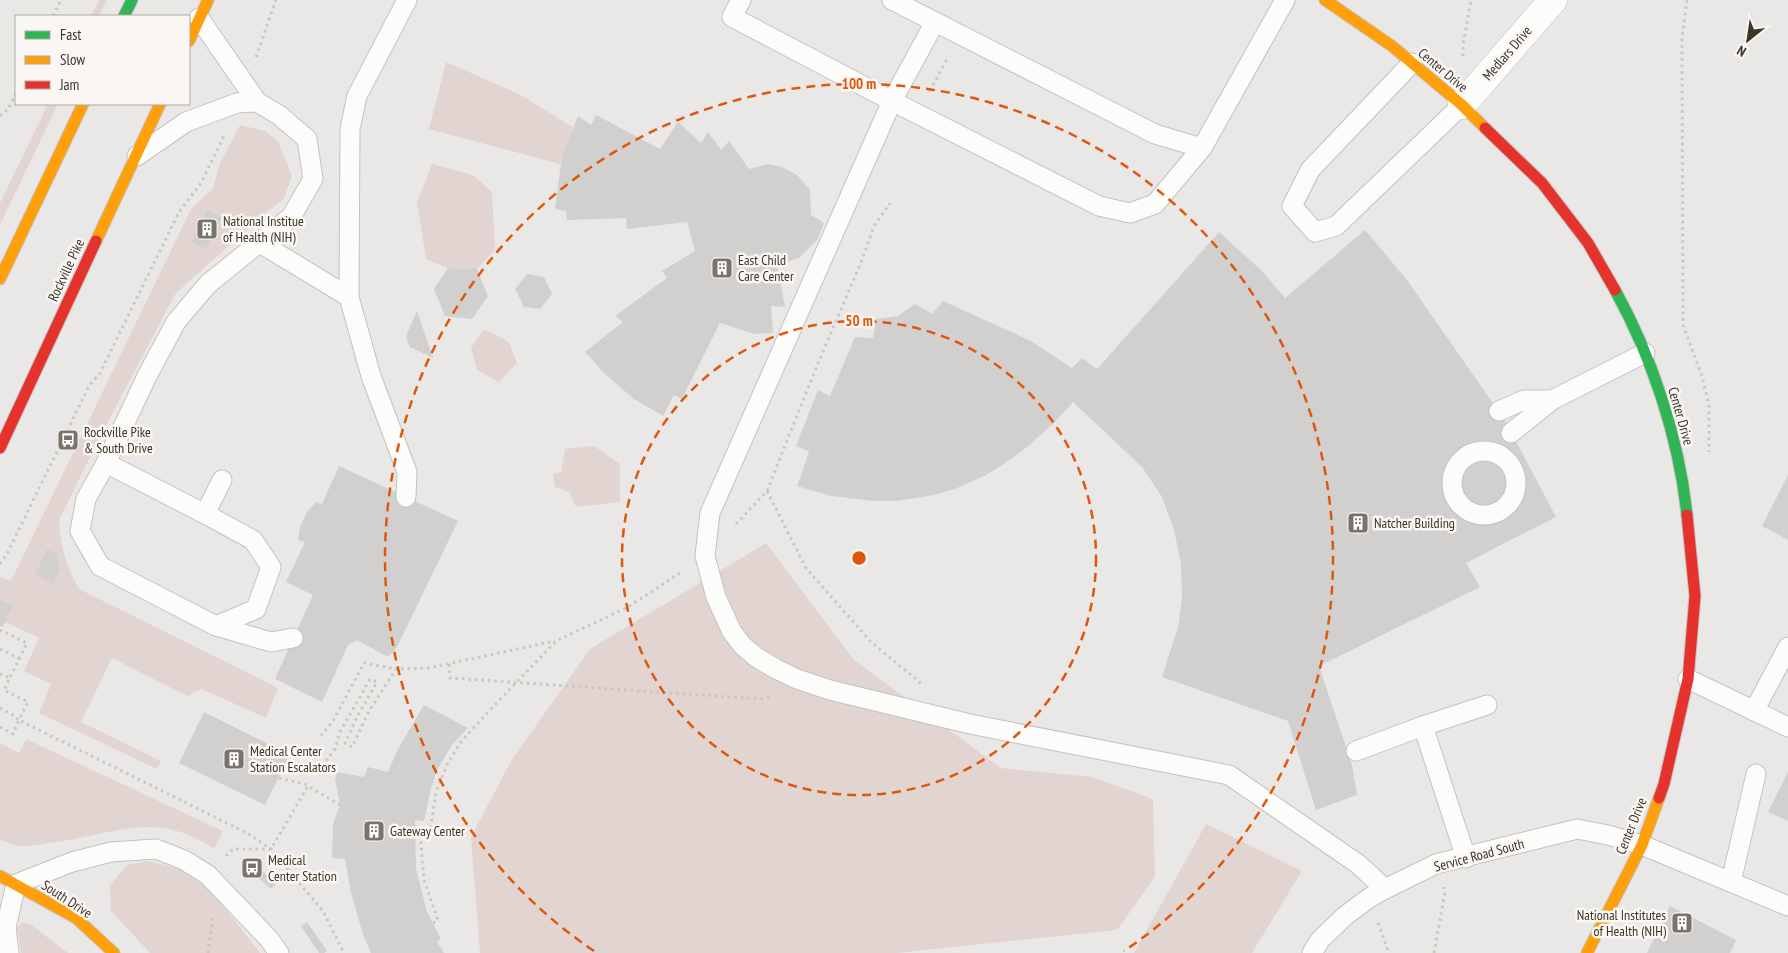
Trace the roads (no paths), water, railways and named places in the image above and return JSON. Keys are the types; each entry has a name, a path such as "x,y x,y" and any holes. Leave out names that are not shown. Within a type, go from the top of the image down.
{"street":[{"path":"124,15 132,0"},
{"path":"190,39 208,0"},
{"name":"Center Drive","path":"1325,0 1392,46 1462,105 1542,183 1588,243 1623,305 1645,353 1673,433 1684,495 1695,596 1688,679 1664,784 1642,845 1587,953"},
{"name":"Medlars Drive","path":"1462,105 1553,0"},
{"path":"0,279 83,105"},
{"name":"Rockville Pike","path":"0,448 160,105"},
{"name":"South Drive","path":"8,880 76,918 114,953"}],"lane":[{"path":"406,497 407,472 371,376 350,297 350,129 357,96 407,0"},
{"path":"741,0 732,17 1099,206 1130,213 1155,204 1202,148 1285,0"},
{"path":"892,0 1155,134 1202,148"},
{"path":"199,18 256,102 279,115 307,139 313,179 291,218 208,284 176,322 147,376 106,463 86,499 80,531 100,566 216,626 271,642 293,638"},
{"path":"935,22 892,101 710,513 705,556 716,597 732,632 743,646 756,657 797,680 830,690 970,724 1229,775 1358,864 1384,889"},
{"path":"1412,63 1310,170 1292,206 1315,232 1336,226 1462,105"},
{"path":"135,157 186,122 237,103 256,102"},
{"path":"260,243 350,297"},
{"path":"1511,433 1552,400 1645,353"},
{"path":"1498,411 1524,400 1552,400"},
{"path":"106,463 253,540 271,567 256,609 216,626"},
{"path":"205,514 222,480"},
{"path":"1754,711 1788,647"},
{"path":"1688,679 1788,727"},
{"path":"1356,751 1487,705"},
{"path":"1423,726 1466,858"},
{"path":"1730,882 1756,774"},
{"name":"Service Road South","path":"1312,953 1320,940 1344,916 1384,889 1436,864 1577,829 1608,835 1642,845 1788,906"},
{"path":"9,953 6,927 8,880 111,852 156,849 184,860 208,875 269,939 279,953"}],"place":[{"name":"National Institue of Health (NIH)","path":"207,229"},
{"name":"East Child Care Center","path":"722,268"},
{"name":"Rockville Pike & South Drive","path":"68,440"},
{"name":"Natcher Building","path":"1358,523"},
{"name":"Medical Center Station Escalators","path":"234,759"},
{"name":"Gateway Center","path":"374,831"},
{"name":"Medical Center Station","path":"252,868"},
{"name":"National Institutes of Health (NIH)","path":"1682,923"}]}
